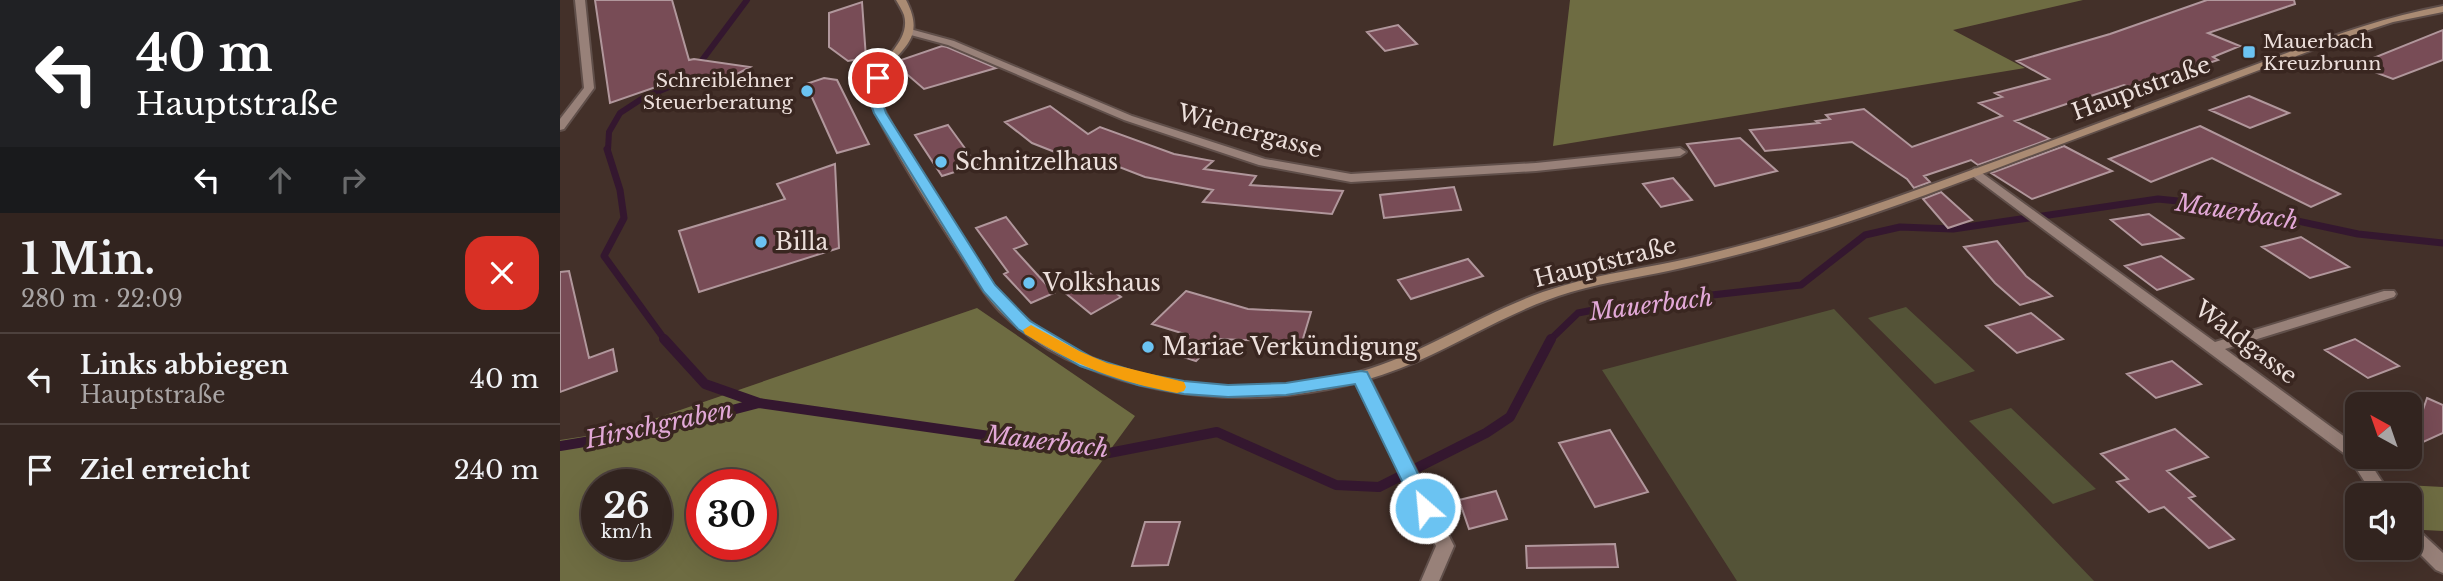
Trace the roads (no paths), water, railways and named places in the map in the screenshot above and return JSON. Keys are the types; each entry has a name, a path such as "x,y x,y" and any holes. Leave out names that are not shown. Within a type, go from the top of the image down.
{"main road":[{"path":"901,0 910,17 910,32"},
{"name":"Hauptstraße","path":"910,32 878,78 874,95 876,104 989,288 1024,325 1087,362 1138,379 1184,388 1228,391 1286,389 1361,377 1410,358 1546,295 1778,240 1975,172 2266,65 2365,25 2443,9"}],"street":[{"path":"560,127 589,88 580,0"},
{"name":"Wienergasse","path":"910,32 951,43 1128,118 1263,162 1351,178 1536,167 1680,152"},
{"name":"Waldgasse","path":"1975,172 2355,453 2374,483"},
{"path":"2213,348 2389,294"},
{"path":"1361,377 1445,546 1430,581"},
{"path":"2422,545 2443,565"}],"waterway":[{"name":"Mauerbach","path":"608,150 609,132 620,113 643,98 688,79 747,0"},
{"name":"Mauerbach","path":"607,149 620,190 624,218 604,256 665,340"},
{"name":"Mauerbach","path":"1551,339 1578,313 1614,306 1801,285 1865,235 1900,227 1953,229 2158,199 2228,206 2358,234 2443,243"},
{"name":"Mauerbach","path":"664,339 705,384 759,403"},
{"name":"Mauerbach","path":"759,403 1109,453 1217,432 1336,485 1379,487 1486,433 1510,417 1551,339"},
{"name":"Hirschgraben","path":"560,446 651,431 759,403"}],"place":[{"name":"Mauerbach Kreuzbrunn","path":"2249,52"},
{"name":"Schreiblehner Steuerberatung","path":"807,91"},
{"name":"Schnitzelhaus","path":"941,162"},
{"name":"Billa","path":"761,242"},
{"name":"Volkshaus","path":"1029,283"},
{"name":"Mariae Verkündigung","path":"1148,347"}]}
